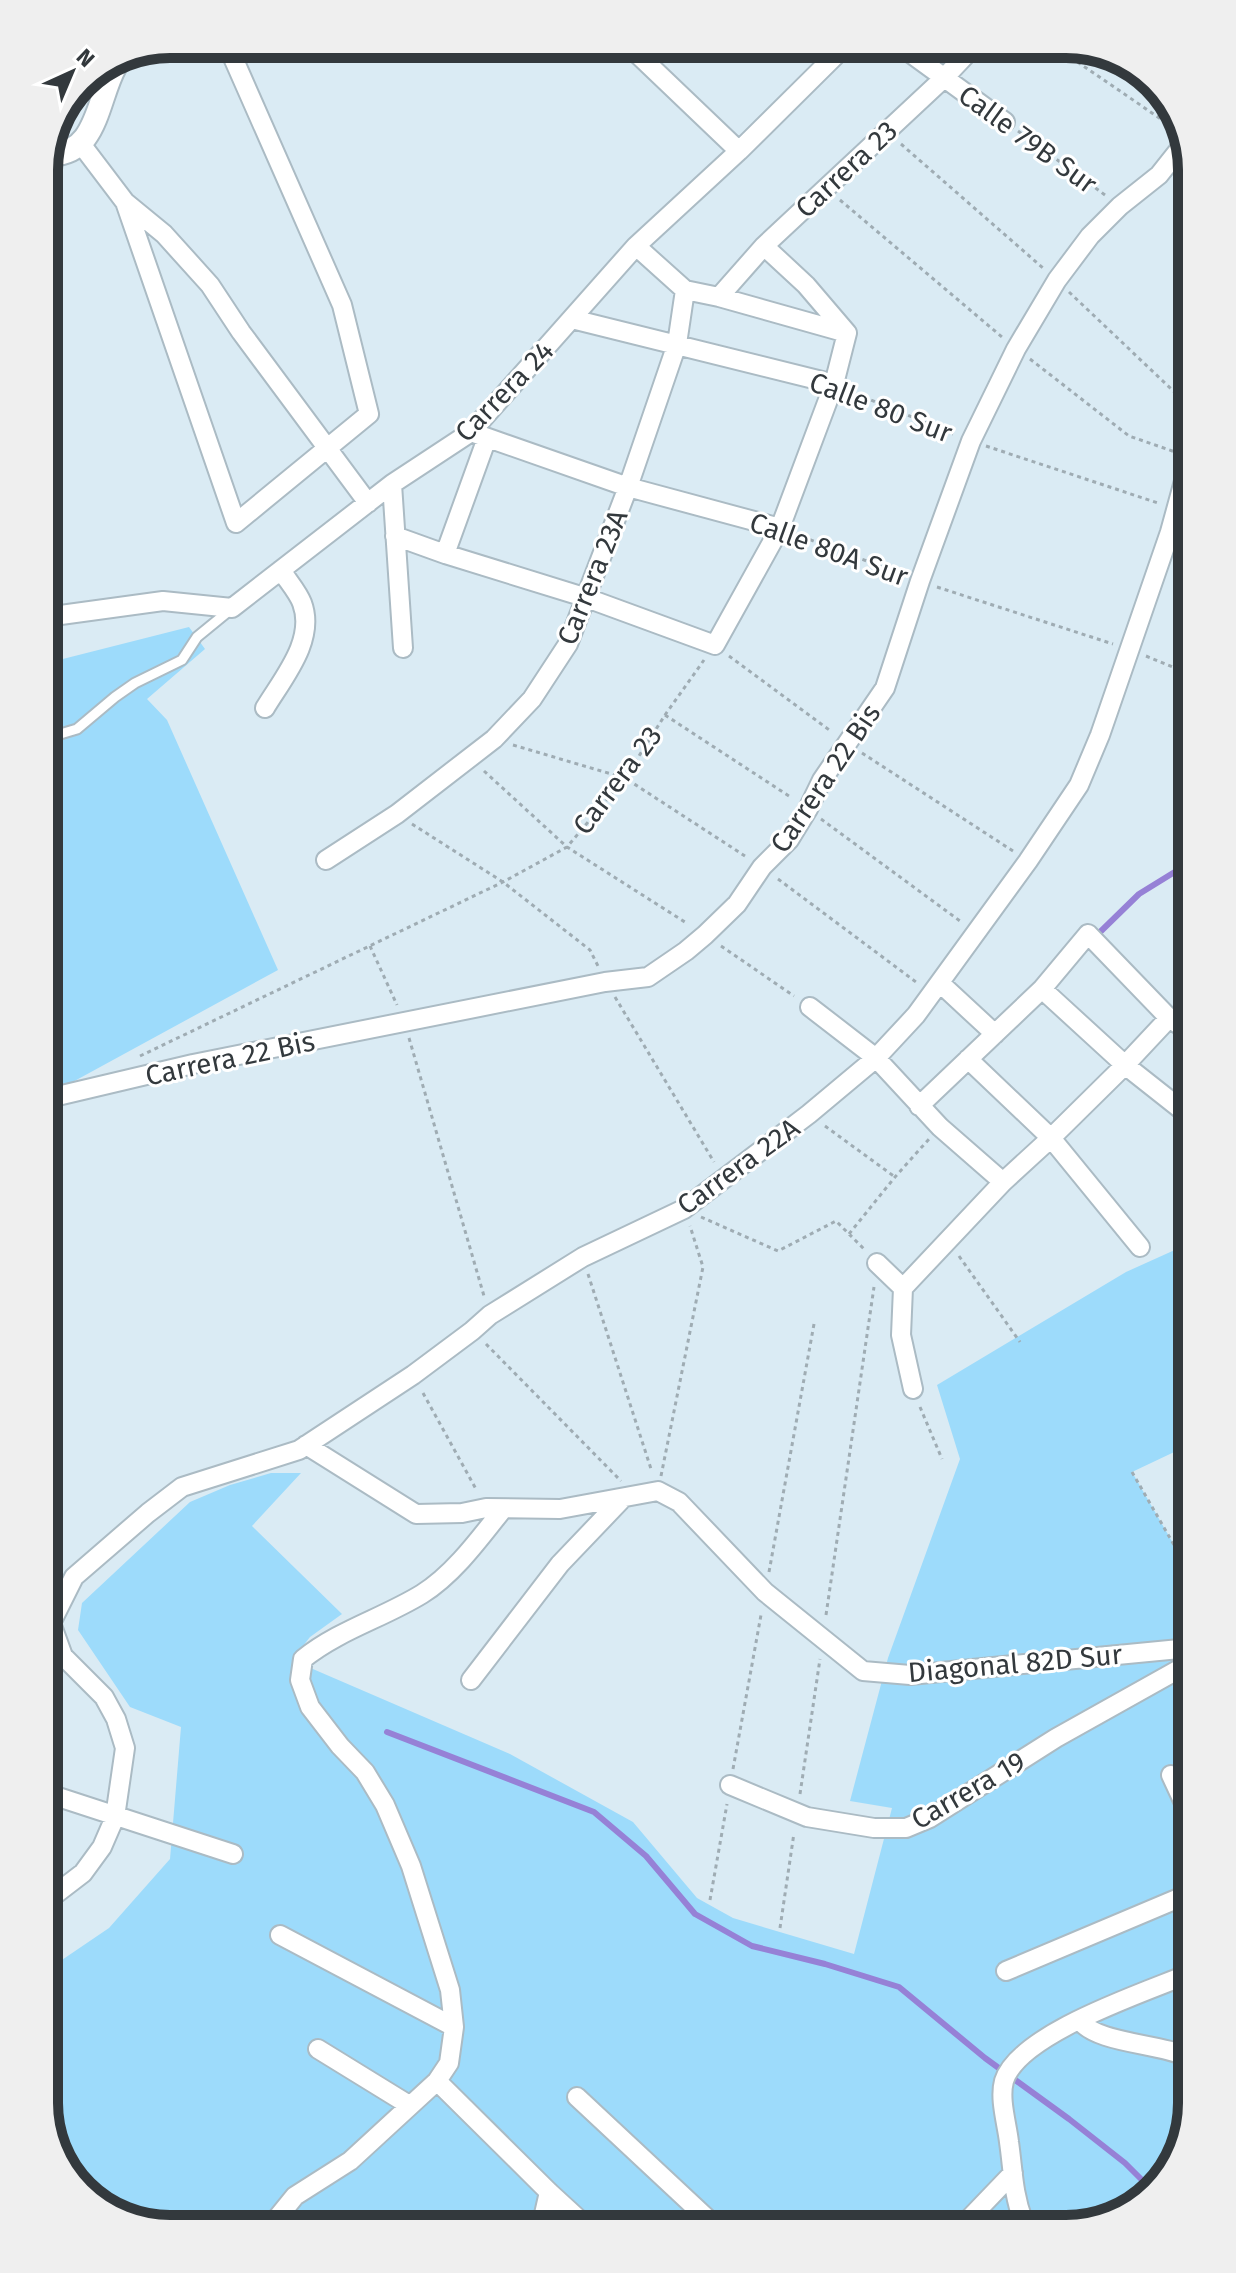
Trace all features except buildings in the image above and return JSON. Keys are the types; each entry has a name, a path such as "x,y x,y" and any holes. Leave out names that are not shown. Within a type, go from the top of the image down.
{"street":[{"path":"125,202 236,523 369,414 342,305 233,58"},
{"path":"642,58 739,151"},
{"name":"Carrera 24","path":"232,608 392,484 479,435 572,319 636,246 739,151 833,58"},
{"name":"Calle 79B Sur","path":"917,58 1005,122"},
{"name":"Carrera 23","path":"719,297 764,246 963,58"},
{"path":"59,155 81,144 92,130 98,112"},
{"path":"81,144 125,202 164,234 210,285 241,332 368,503"},
{"name":"Carrera 22 Bis","path":"58,1096 193,1064 605,982 648,977 705,935 737,904 762,867 789,840 822,780 885,688 971,441 1016,349 1057,280 1090,236 1120,206 1159,175 1176,153"},
{"path":"636,246 685,290 847,333"},
{"path":"764,246 806,285 847,333"},
{"name":"Carrera 23A","path":"326,860 397,814 494,739 532,699 568,644 628,487 677,344 685,290"},
{"name":"Calle 80 Sur","path":"572,319 834,384"},
{"path":"395,536 584,597 715,645 780,528 834,384 847,333"},
{"path":"445,554 479,435"},
{"name":"Calle 80A Sur","path":"479,435 628,487 780,528"},
{"path":"392,484 403,648"},
{"name":"Carrera 22A","path":"58,1599 74,1577 182,1487 299,1450 413,1375 490,1315 583,1257 684,1209 809,1114 876,1058 916,1015 1079,785 1100,735 1178,505"},
{"path":"265,708 299,651 305,631 302,603 281,570"},
{"path":"58,615 163,601 232,608"},
{"path":"919,1106 1042,989 1088,934 1178,1024"},
{"path":"936,988 995,1034"},
{"path":"1042,989 1125,1065 1178,1107"},
{"path":"810,1007 876,1058 940,1127 1003,1182"},
{"path":"913,1389 901,1335 903,1288 1003,1182 1125,1065 1169,1018"},
{"path":"968,1059 1051,1138 1140,1247"},
{"path":"877,1263 903,1288"},
{"path":"306,1445 416,1514 560,1509 658,1491"},
{"name":"Diagonal 82D Sur","path":"658,1491 679,1502 765,1592 863,1671 910,1675 1178,1649"},
{"path":"471,1680 560,1564 629,1496"},
{"path":"280,2215 295,2196 350,2161 437,2081 449,2063 454,2027 450,1990 411,1866 385,1805 365,1772 310,1707 300,1680 303,1659 322,1644 424,1593 463,1559 495,1509"},
{"name":"Carrera 22A","path":"58,1642 63,1656 104,1697 116,1719 125,1748 115,1817 102,1847 83,1873 58,1892"},
{"name":"Carrera 19","path":"730,1785 807,1817 874,1828 906,1828 930,1818 1056,1738 1178,1670"},
{"path":"1171,1775 1178,1790"},
{"path":"58,1797 233,1854"},
{"path":"1006,1971 1178,1898"},
{"path":"280,1935 454,2027"},
{"path":"1021,2215 1015,2199 1003,2099 1004,2081 1018,2059 1057,2030 1178,1978"},
{"path":"1079,2020 1097,2035 1178,2055"},
{"path":"318,2049 409,2105"},
{"path":"437,2081 574,2215"},
{"path":"577,2097 703,2215"},
{"path":"973,2215 1013,2173"},
{"path":"544,2215 549,2192"}],"lane":[{"path":"58,735 77,729 135,683 182,660 197,637 232,608"}],"path":[{"path":"1071,58 1168,124"},
{"name":"Calle 79B Sur","path":"1005,122 1120,206"},
{"path":"886,131 1057,280 1178,395"},
{"path":"825,187 1016,349 1129,436 1178,453"},
{"name":"Calle 80 Sur","path":"834,384 971,441 1177,509"},
{"name":"Calle 80A Sur","path":"780,528 920,581 1178,669"},
{"path":"715,645 846,743 1028,861"},
{"name":"Carrera 23","path":"128,1062 503,882 567,847 625,778 715,645"},
{"path":"494,739 625,778 762,867 936,988"},
{"path":"471,758 567,847 810,1007"},
{"path":"369,945 404,1022 490,1315"},
{"path":"809,1114 895,1177"},
{"path":"849,1234 940,1127"},
{"path":"684,1209 778,1251 836,1221 877,1263 780,1928"},
{"path":"658,1491 703,1267 684,1209"},
{"path":"948,1240 1020,1342"},
{"path":"583,1257 658,1491"},
{"path":"472,1331 629,1496"},
{"path":"413,1375 495,1509"},
{"path":"913,1389 942,1459"},
{"path":"1132,1472 1178,1552"}],"shaded area":[{"path":"189,627 205,649 147,699 167,720 278,970 58,1090 58,660"},
{"path":"1178,1249 1178,1450 1132,1472 1178,1552 1178,2103 1176,2125 1166,2153 1134,2192 1109,2206 1088,2213 1066,2215 163,2215 134,2209 114,2200 81,2171 60,2125 58,1963 109,1928 170,1859 181,1727 130,1707 78,1630 82,1603 190,1502 230,1485 271,1473 301,1473 252,1526 342,1614 310,1637 292,1660 510,1754 633,1822 697,1898 733,1918 854,1954 892,1808 850,1801 888,1658 960,1459 937,1385 1126,1272"}],"waterway":[{"path":"1097,935 1139,894 1178,870"},
{"path":"387,1732 594,1812 646,1856 695,1914 752,1946 899,1987 985,2058 1125,2163 1144,2182"}]}
